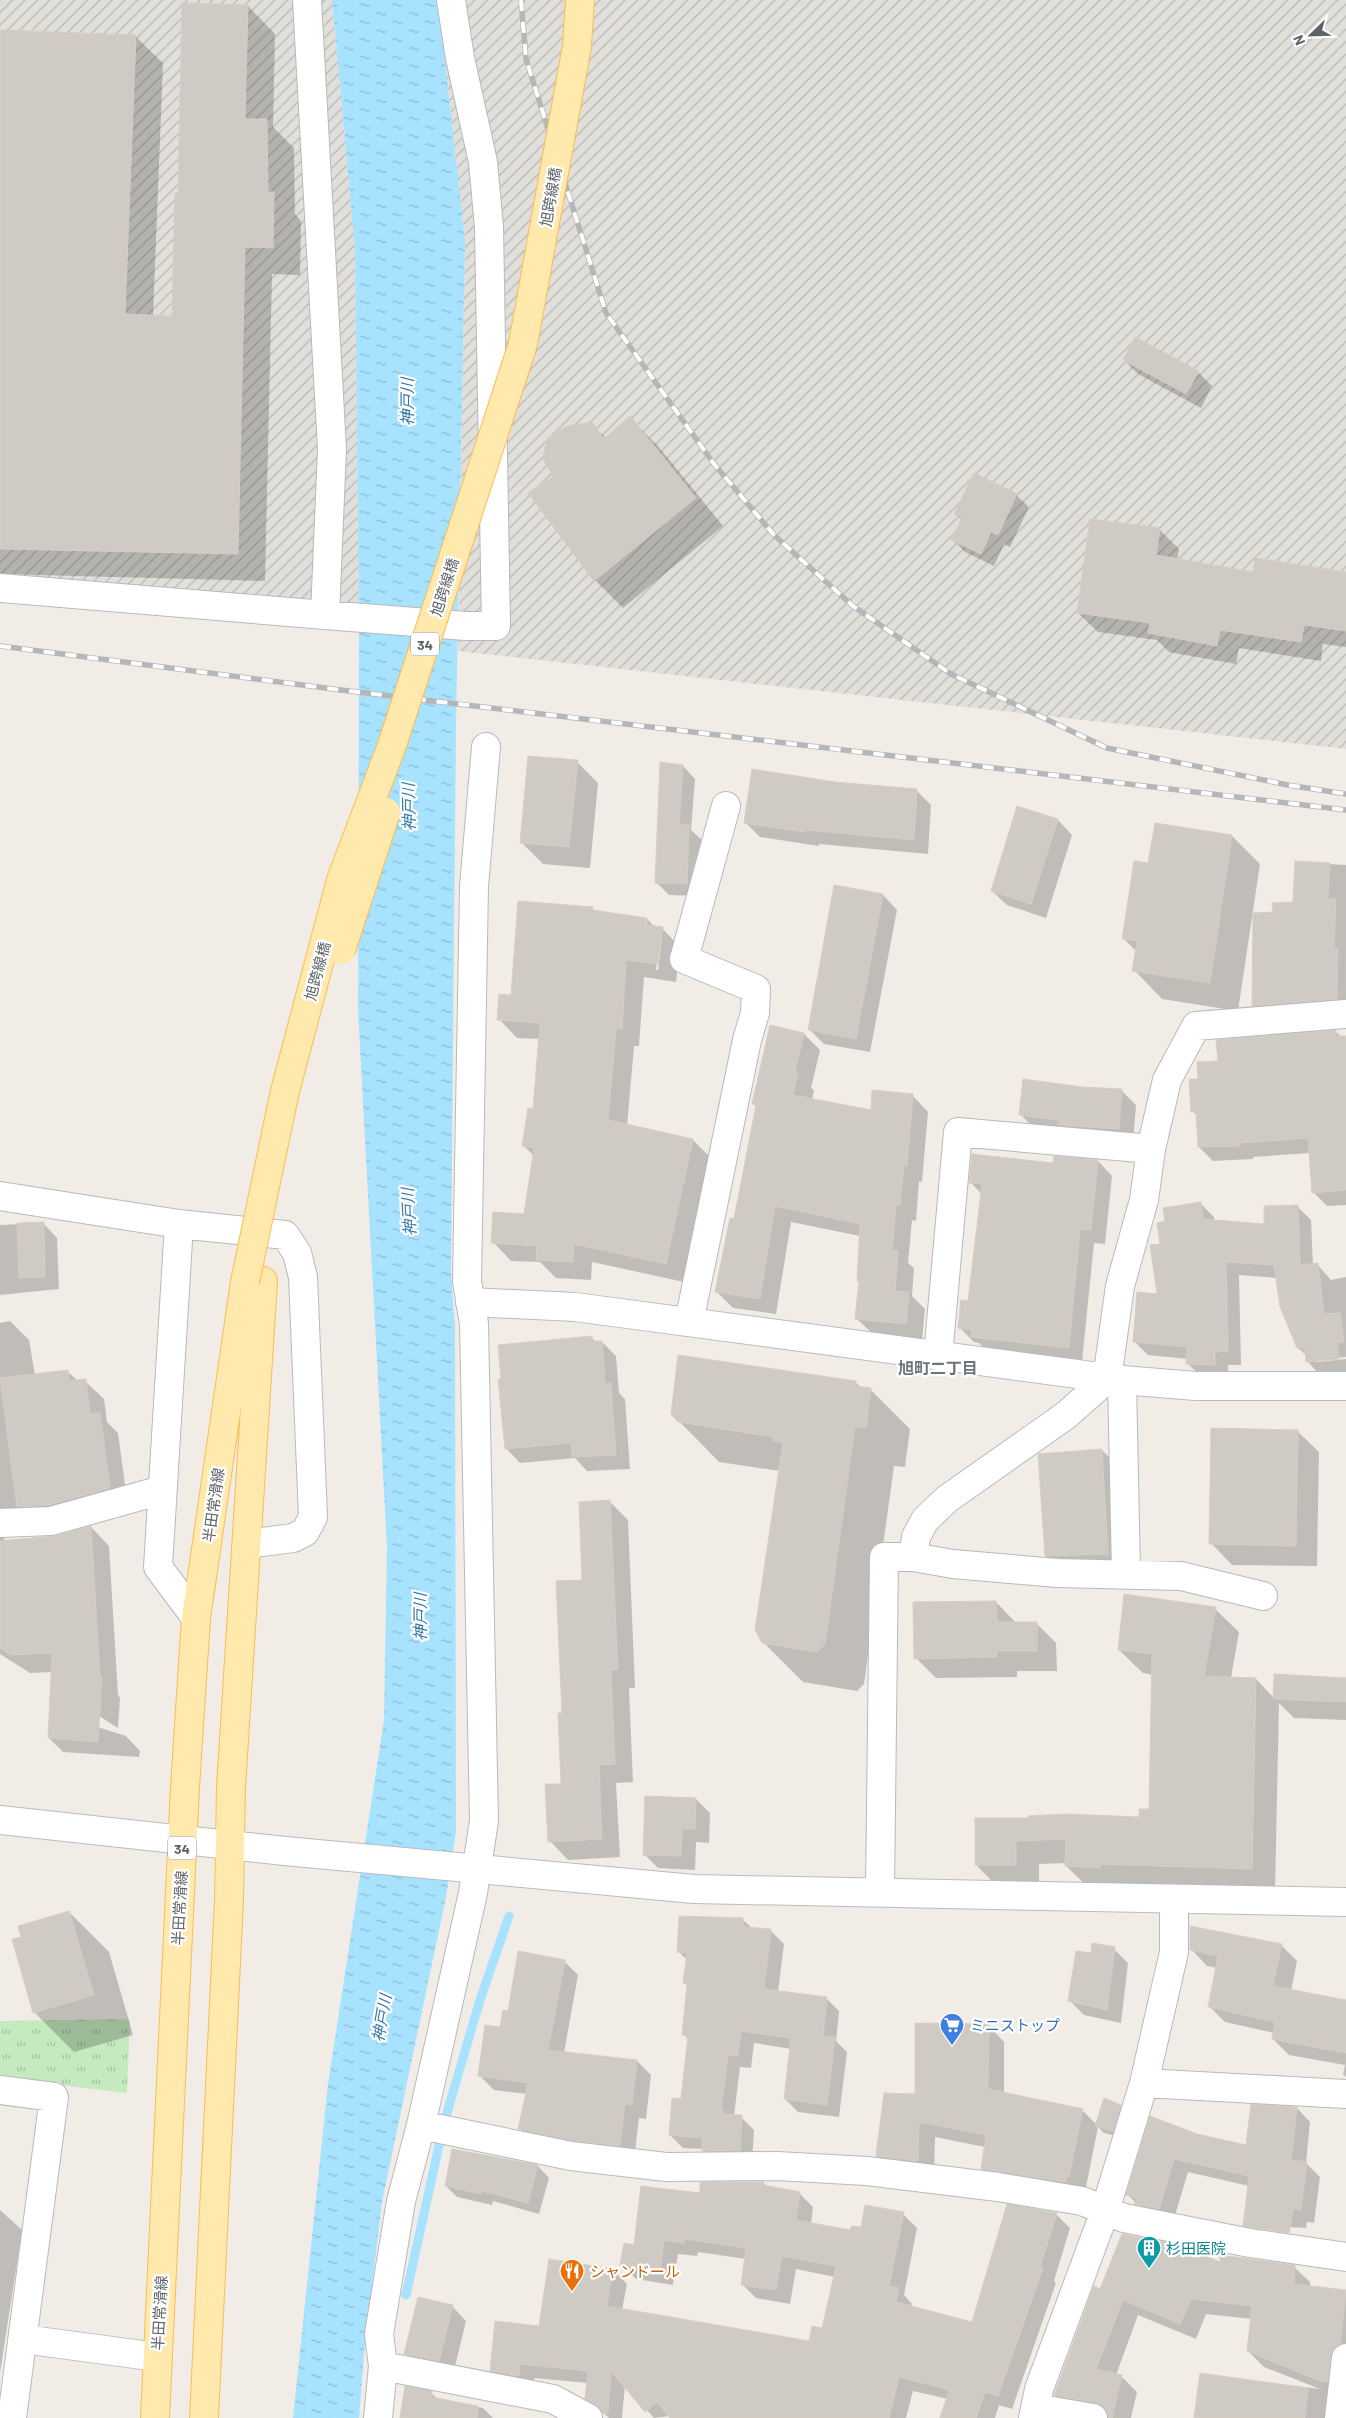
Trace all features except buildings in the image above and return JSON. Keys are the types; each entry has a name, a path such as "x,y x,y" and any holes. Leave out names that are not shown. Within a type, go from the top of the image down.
{"main road":[{"name":"旭跨線橋","path":"254,1282 285,1091 341,880 391,748 523,344 577,46 580,0"},
{"name":"旭跨線橋","path":"254,1282 345,934 485,512 537,344 593,49 597,0"},
{"name":"34","path":"204,2418 229,1910 231,1787 247,1544 254,1282"},
{"name":"半田常滑線","path":"155,2418 182,1840 196,1618 254,1282"}],"street":[{"path":"307,0 332,450 325,615"},
{"path":"0,588 466,626 496,626 489,228 483,162 460,58 450,0"},
{"path":"378,2418 383,2366 379,2334 401,2201 435,2128 478,1870 484,1821 474,1324 466,1281 474,886 486,747"},
{"path":"689,1322 747,1040 755,1012 756,989 684,959 726,806"},
{"path":"1126,1574 1114,1380 1120,1286 1144,1200 1151,1150 1167,1080 1196,1026 1346,1014"},
{"path":"938,1356 958,1132 1151,1150"},
{"path":"0,1196 179,1224 285,1235 297,1253 303,1277 313,1517 305,1532 293,1538 247,1544"},
{"path":"179,1224 158,1567 196,1618"},
{"path":"470,1302 575,1307 1114,1380 1196,1386 1346,1386"},
{"path":"913,1557 916,1537 925,1520 946,1499 1114,1380"},
{"path":"0,1522 52,1521 162,1490"},
{"path":"880,1892 884,1557 913,1557 953,1564 1057,1573 1181,1576 1263,1596"},
{"path":"0,1820 343,1857 694,1889 1346,1902"},
{"path":"1093,2418 1034,2413 1039,2389 1105,2211 1144,2083 1174,1952 1174,1900"},
{"path":"1144,2083 1346,2094"},
{"path":"0,2090 54,2096 24,2314 23,2339 12,2418"},
{"path":"435,2128 571,2156 666,2167 777,2166 867,2171 998,2186 1082,2201 1124,2218 1250,2243 1346,2257"},
{"path":"23,2339 157,2357"},
{"path":"1338,2418 1346,2358"},
{"path":"383,2366 554,2399 588,2418"}],"shaded area":[{"path":"0,0 332,0 355,248 359,632 0,588"},
{"path":"438,0 1346,0 1346,749 458,651 465,240"}],"green space":[{"path":"130,2019 127,2093 0,2078 0,2021"}],"water":[{"name":"神戸川","path":"332,0 438,0 465,240 456,723 451,1272 455,1327 456,1832 446,1897 382,2202 364,2354 359,2418 293,2418 328,2084 384,1720 387,1547 358,1010 359,632 355,248"}],"waterway":[{"path":"406,2295 444,2123 480,2000 509,1916"}],"railway":[{"path":"521,0 526,59 606,313 714,464 775,536 853,606 951,674 1107,748 1288,785 1346,794"},
{"path":"0,646 341,690 1346,810"}],"place":[{"name":"ミニストップ","path":"952,2046"},
{"name":"杉田医院","path":"1149,2269"},
{"name":"シャンドール","path":"572,2292"}],"district":[{"name":"旭町二丁目","path":"938,1367"}]}
